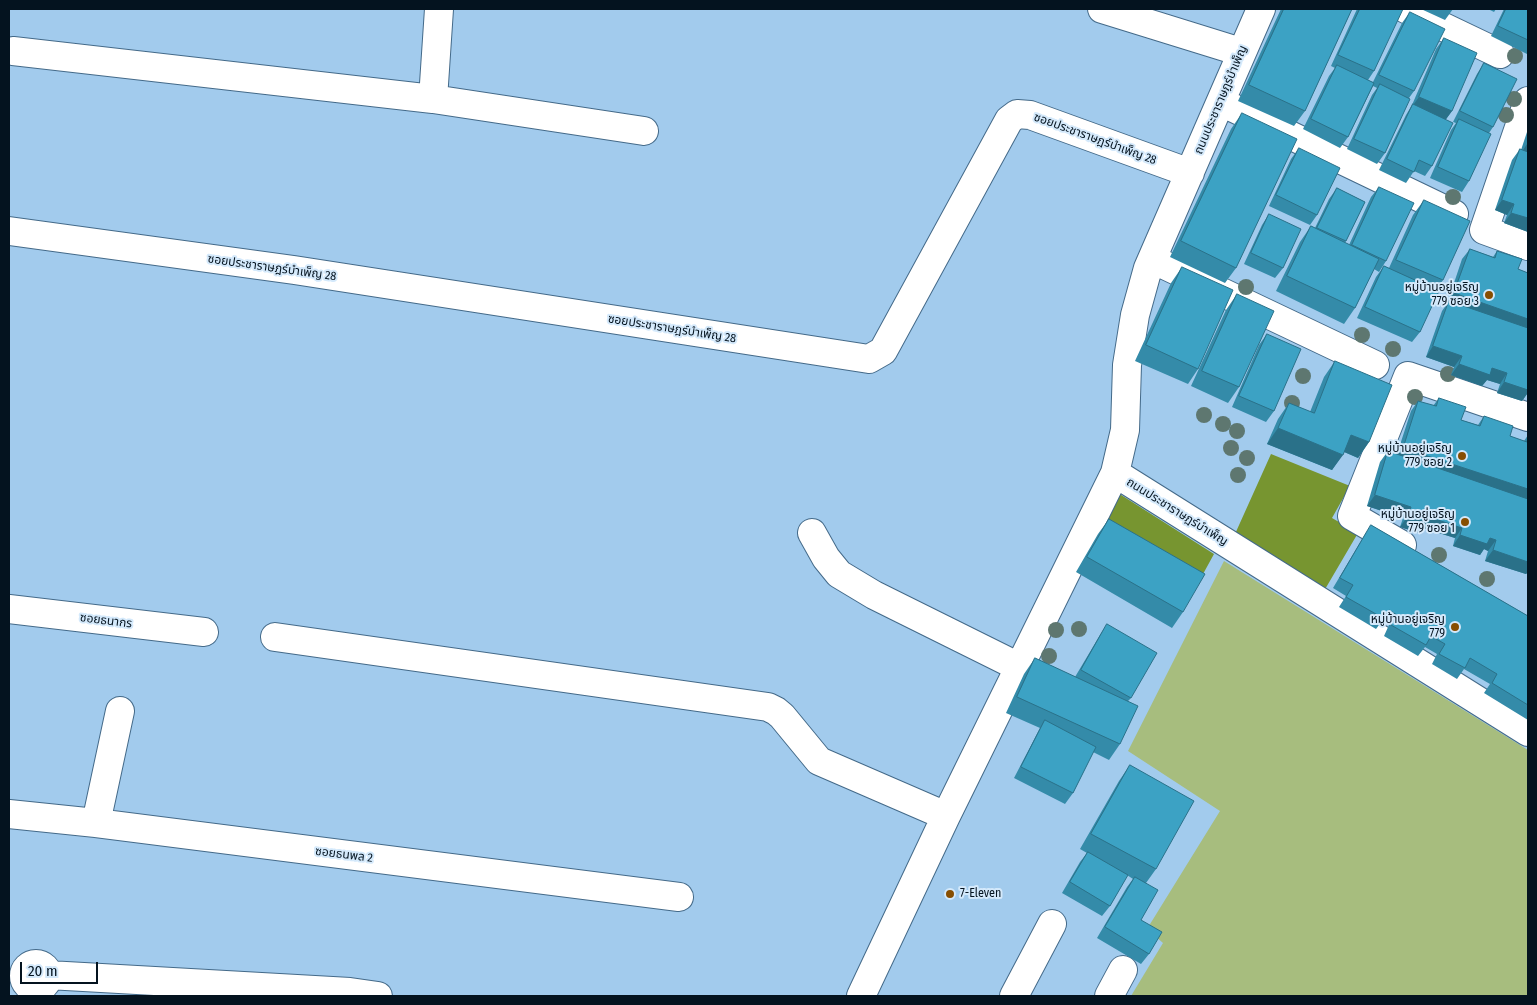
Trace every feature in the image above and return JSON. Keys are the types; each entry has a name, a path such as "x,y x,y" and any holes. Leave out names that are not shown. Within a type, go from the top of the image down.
{"street":[{"path":"434,100 439,9"},
{"path":"1102,9 1241,52"},
{"name":"ถนนประชาราษฎร์บำเพ็ญ","path":"1262,9 1241,52 1148,268 1135,315 1127,364 1125,430 1115,473 1528,732"},
{"path":"1406,9 1500,54"},
{"path":"14,51 434,100 644,131"},
{"path":"1528,101 1484,230 1528,246"},
{"path":"1221,102 1454,214"},
{"name":"ซอยประชาราษฎร์บำเพ็ญ 28","path":"9,231 294,270 870,359 883,350 1009,120 1017,114 1030,115 1190,173"},
{"path":"1152,259 1375,365"},
{"path":"1422,557 1352,516 1408,376 1528,418"},
{"path":"861,996 946,816 1115,473"},
{"path":"812,533 826,558 839,574 874,595 1019,668"},
{"name":"ซอยธนากร","path":"9,609 204,632"},
{"path":"275,638 768,707 782,716 819,761 946,816"},
{"path":"96,823 120,711"},
{"name":"ซอยธนพล 2","path":"9,814 96,823 679,897"},
{"path":"1014,996 1052,924"},
{"path":"1108,996 1124,970"},
{"path":"27,976 350,992 378,996"}],"green space":[{"path":"1271,454 1350,486 1332,518 1358,533 1324,591 1235,534"},
{"path":"1118,493 1214,554 1197,585 1102,529"},
{"path":"1224,561 1528,750 1528,996 1131,996 1163,943 1147,929 1220,811 1128,751"}],"building":[{"path":"1284,9 1352,9 1305,111 1249,85"},
{"path":"1360,9 1403,9 1374,71 1338,55"},
{"path":"1506,9 1528,9 1528,40 1498,26"},
{"path":"1410,12 1445,29 1414,91 1379,75"},
{"path":"1444,38 1477,53 1452,111 1419,97"},
{"path":"1484,63 1517,79 1493,127 1460,111"},
{"path":"1337,65 1374,83 1348,137 1311,119"},
{"path":"1380,84 1410,99 1385,153 1354,139"},
{"path":"1413,104 1453,123 1432,166 1419,160 1414,172 1387,159"},
{"path":"1242,113 1297,139 1236,268 1181,241"},
{"path":"1459,119 1491,134 1469,181 1438,167"},
{"path":"1299,148 1340,168 1317,215 1276,195"},
{"path":"1520,149 1528,152 1528,218 1511,213 1514,204 1502,200"},
{"path":"1379,187 1414,203 1386,261 1352,245"},
{"path":"1337,188 1365,202 1346,241 1317,228"},
{"path":"1424,200 1470,221 1443,280 1396,260"},
{"path":"1269,214 1301,229 1283,268 1251,253"},
{"path":"1311,226 1379,259 1355,308 1287,276"},
{"name":"หมู่บ้านอยู่เจริญ 779 ซอย 3","path":"1470,249 1495,258 1497,251 1522,259 1518,269 1528,273 1528,319 1454,293"},
{"path":"1384,266 1439,291 1420,332 1365,307"},
{"path":"1182,267 1233,290 1198,369 1146,345"},
{"path":"1237,294 1274,311 1239,387 1202,371"},
{"path":"1449,301 1528,328 1528,390 1504,382 1507,373 1492,368 1490,375 1459,364 1462,356 1433,346"},
{"path":"1267,334 1301,349 1274,411 1239,396"},
{"path":"1335,361 1392,385 1369,442 1351,435 1343,455 1278,428 1289,403 1314,413"},
{"name":"หมู่บ้านอยู่เจริญ 779 ซอย 2","path":"1439,398 1466,407 1461,420 1480,426 1484,416 1513,426 1510,436 1527,442 1528,437 1528,489 1403,448 1418,401 1436,406"},
{"name":"หมู่บ้านอยู่เจริญ 779 ซอย 1","path":"1388,451 1528,499 1528,562 1493,550 1496,540 1490,538 1487,544 1460,535 1462,528 1429,517 1427,522 1408,516 1411,507 1375,495"},
{"path":"1109,519 1205,574 1183,612 1087,557"},
{"name":"หมู่บ้านอยู่เจริญ 779","path":"1371,525 1528,616 1528,705 1492,683 1497,674 1470,658 1465,668 1439,654 1445,644 1431,636 1426,645 1391,625 1397,615 1389,610 1383,618 1346,597 1353,585 1340,578"},
{"path":"1107,624 1157,653 1131,698 1081,670"},
{"path":"1035,658 1138,706 1120,744 1017,697"},
{"path":"1045,720 1096,747 1073,793 1021,767"},
{"path":"1130,765 1194,801 1156,869 1091,834"},
{"path":"1088,852 1128,875 1110,906 1070,882"},
{"path":"1135,877 1158,890 1141,920 1162,932 1149,954 1105,927"}],"place":[{"name":"หมู่บ้านอยู่เจริญ 779 ซอย 3","path":"1489,295"},
{"name":"หมู่บ้านอยู่เจริญ 779 ซอย 2","path":"1462,456"},
{"name":"หมู่บ้านอยู่เจริญ 779 ซอย 1","path":"1465,522"},
{"name":"หมู่บ้านอยู่เจริญ 779","path":"1455,627"},
{"name":"7-Eleven","path":"950,894"}]}
